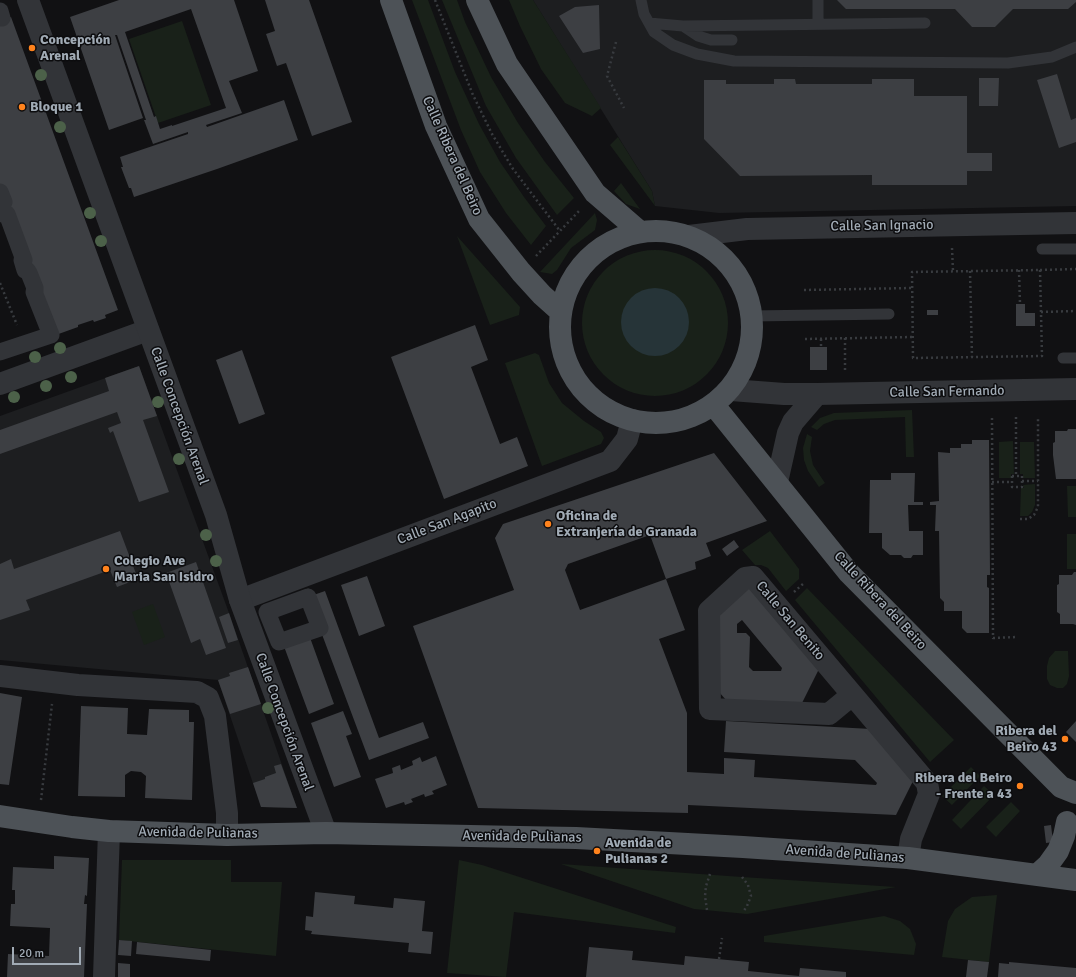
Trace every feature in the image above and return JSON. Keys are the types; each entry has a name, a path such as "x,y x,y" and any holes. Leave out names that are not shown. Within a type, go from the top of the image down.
{"main road":[{"name":"Calle Ribera del Beiro","path":"391,0 436,126 479,219 521,272 542,295 561,312"},
{"path":"477,0 507,64 595,193 639,232"},
{"path":"668,231 689,236 716,251 733,270 744,290 751,316 749,344 731,390 700,414 658,423 632,420 600,405 578,384 563,355 561,312 565,293 586,259 606,244 639,232 668,231"},
{"name":"Calle Ribera del Beiro","path":"713,404 849,573 1069,790 1071,830 1064,836 1058,851 1048,866 1037,875"},
{"name":"Avenida de Pulianas","path":"0,816 110,831 227,835 326,833 576,838 735,846 908,858 1076,880"}],"street":[{"name":"Calle Concepción Arenal","path":"28,0 216,515 240,600 326,833"},
{"path":"0,11 2,18 0,18"},
{"path":"0,192 4,202 2,205 5,215 7,214 24,260 22,260 25,270 29,273 34,284 34,292 51,335 0,352"},
{"name":"Calle San Ignacio","path":"689,236 747,229 1076,223"},
{"path":"0,384 148,330"},
{"name":"Calle San Fernando","path":"731,390 784,394 817,394 1076,389"},
{"path":"777,482 788,433 793,422 817,394"},
{"name":"Calle San Agapito","path":"240,600 610,460 627,439 632,420"},
{"name":"Calle San Benito","path":"852,695 829,714 710,709 709,611 745,578 752,577 927,783 929,794 911,839 908,858"},
{"path":"0,676 78,685 197,692 208,698 215,716 227,813 227,835"},
{"path":"104,977 110,831"}],"lane":[{"path":"641,0 644,14 654,32 672,45 697,54 734,61 1008,63 1052,57 1076,47"},
{"path":"818,0 818,24"},
{"path":"649,23 683,26 926,23"},
{"path":"683,26 698,36 711,40 732,40"},
{"path":"1042,249 1076,249"},
{"path":"751,316 889,314"},
{"path":"1063,358 1076,358"}],"path":[{"path":"435,0 473,95 492,134 513,169 560,231"},
{"path":"616,42 607,76 624,108"},
{"path":"533,259 583,206"},
{"path":"952,245 953,271"},
{"path":"1040,270 1042,356 913,358 912,272 1076,269"},
{"path":"1019,270 1020,304"},
{"path":"970,271 972,357"},
{"path":"0,282 24,343"},
{"path":"804,290 912,288"},
{"path":"1041,312 1076,311"},
{"path":"805,339 913,337"},
{"path":"821,338 821,347"},
{"path":"845,338 846,373"},
{"path":"1016,417 1016,476"},
{"path":"1020,519 1028,519 1034,515 1038,507 1038,417"},
{"path":"992,418 993,638 1018,637"},
{"path":"1012,476 1016,476 1022,476 1022,487 1012,487 1012,476"},
{"path":"1022,481 1038,481"},
{"path":"992,482 1012,482"},
{"path":"41,801 52,702"},
{"path":"707,910 705,896 706,886 710,874"},
{"path":"742,877 748,885 750,896 747,906 743,912"},
{"path":"719,959 722,938"}],"shaded area":[{"path":"412,0 428,0 455,72 479,124 500,162 546,226 531,245 506,213 480,172 461,130"},
{"path":"442,0 457,0 465,22 491,77 518,123 545,162 574,198 557,215 516,158 486,106"},
{"path":"509,0 533,0 601,108 592,116 565,103 541,69"},
{"path":"533,0 1076,0 1076,206 719,213 655,206 652,191"},
{"path":"182,21 211,105 158,123 129,39"},
{"path":"618,137 652,191 655,206 610,145"},
{"path":"621,183 640,209 626,204 614,191"},
{"path":"595,213 597,220 595,230 571,248 557,270 552,274 540,272"},
{"path":"457,236 520,307 519,315 490,325"},
{"path":"648,250 662,250 683,255 696,262 707,271 716,282 723,295 727,309 727,337 723,351 716,364 707,375 696,384 683,391 662,396 648,396 627,391 614,384 598,369 587,351 582,330 582,316 587,295 594,282 609,266 627,255"},
{"path":"648,288 662,288 674,294 683,303 689,315 687,335 679,346 668,354 662,356 648,356 642,354 631,346 623,335 621,329 621,315 623,309 631,298 642,290"},
{"path":"535,353 539,355 549,383 562,403 584,421 601,432 604,438 601,444 542,466 505,363"},
{"name":"Colegio Ave Maria San Isidro","path":"139,366 229,613 297,808 261,807 218,680 0,660 0,416"},
{"path":"912,410 914,457 906,457 905,417 835,420 824,424 817,430 811,427 820,418 834,413"},
{"path":"807,434 812,437 810,451 813,465 825,483 819,487 808,471 804,460 803,448"},
{"path":"1013,441 1014,474 1011,474 1011,478 999,478 999,442"},
{"path":"1020,442 1034,442 1035,478 1023,478 1023,474 1020,474"},
{"path":"1035,484 1035,505 1032,512 1028,516 1020,516 1021,488 1024,488 1023,485"},
{"path":"1067,486 1076,486 1076,517 1068,517"},
{"path":"770,531 799,569 799,579 786,591 768,568 761,565 755,565 742,550"},
{"path":"1067,534 1076,534 1076,569 1067,569"},
{"path":"807,588 954,740 930,762 795,600"},
{"path":"153,604 165,637 144,645 132,612"},
{"path":"1055,651 1068,651 1069,676 1067,684 1063,688 1057,688 1050,685 1047,679 1047,666 1049,658"},
{"path":"971,767 980,776 952,805 942,796"},
{"path":"984,786 994,795 961,829 952,820"},
{"path":"1011,802 1020,811 996,837 986,827"},
{"path":"122,860 231,860 231,882 282,882 276,956 119,940"},
{"path":"459,860 482,865 676,927 675,933 514,912 506,977 447,973"},
{"path":"561,864 896,887 747,914 694,909"},
{"path":"997,895 989,962 942,957 948,921 955,909 972,897"},
{"path":"884,916 900,921 910,929 916,944 914,955 764,942 764,936"}],"building":[{"path":"119,0 234,0 258,71 229,81 242,113 206,125 207,127 284,100 298,140 134,197 121,167 123,167 120,157 188,134 188,132 153,144 117,35 115,35 143,118 109,130 70,17","holes":["191,9 226,108 160,129 156,116 154,117 125,32"]},
{"path":"265,0 309,0 352,122 312,136 286,63 277,66 266,34 275,31"},
{"path":"837,0 1076,0 1076,2 1068,9 1013,9 995,27 972,27 955,9 846,9"},
{"path":"599,5 600,49 583,53 559,16 575,7"},
{"name":"Bloque 1","path":"11,17 118,310 105,315 106,318 94,322 93,320 78,325 78,327 53,336 0,192 0,21"},
{"path":"1057,74 1071,120 1076,118 1076,142 1059,148 1037,80"},
{"path":"979,78 999,78 998,106 979,106"},
{"path":"774,79 795,79 796,84 872,84 872,79 914,79 914,96 967,96 967,153 992,153 992,171 967,171 967,185 872,185 872,175 740,176 704,139 704,80 726,80 726,84 774,84"},
{"path":"1016,304 1025,304 1025,313 1035,313 1035,326 1016,326"},
{"path":"927,310 938,310 938,315 927,315"},
{"path":"475,325 488,360 471,367 500,444 517,437 528,466 444,499 391,357"},
{"path":"810,347 827,347 827,370 810,370"},
{"path":"242,350 265,414 239,424 216,360"},
{"path":"139,366 157,416 143,420 169,492 139,502 113,431 110,433 108,428 121,423 117,412 0,454 0,430 109,391 105,378"},
{"path":"1068,429 1076,429 1076,479 1056,479 1053,455 1055,431 1067,431"},
{"path":"972,440 989,440 990,575 987,575 987,587 989,588 989,633 967,633 962,628 962,611 944,611 944,602 940,598 939,531 935,531 936,505 930,505 930,502 939,501 938,452 950,453 950,448 961,448 961,444 972,444"},
{"path":"714,453 767,521 706,543 711,556 695,562 696,569 666,579 685,630 659,639 687,713 687,772 724,774 724,758 755,760 754,777 876,785 877,783 855,760 724,752 726,721 871,729 914,779 896,815 688,805 688,813 478,808 413,626 514,590 495,538 503,524","holes":["650,535 666,579 580,610 565,570 568,564"]},
{"path":"891,473 915,473 914,502 923,502 923,505 908,505 909,531 923,531 923,555 913,555 911,558 904,558 901,555 890,555 882,548 882,533 869,533 870,480 891,480"},
{"path":"120,531 138,579 117,587 110,570 26,600 30,610 0,620 0,564 11,559 14,569"},
{"path":"734,540 739,547 727,556 722,549"},
{"path":"196,562 226,648 206,655 200,639 191,643 166,573"},
{"path":"1076,572 1076,625 1060,624 1060,614 1057,612 1057,585 1059,584 1059,575 1072,575"},
{"path":"367,576 385,626 359,636 341,585"},
{"path":"751,586 820,667 802,703 726,700 719,692 720,612","holes":["742,620 782,668 781,671 753,671 749,667 750,637 746,633 737,633 737,624"]},
{"path":"325,591 379,738 423,722 429,738 369,760 308,597"},
{"path":"229,613 238,640 228,643 219,617"},
{"path":"308,632 334,704 309,714 282,641"},
{"path":"248,667 261,704 230,714 218,680 230,676 229,673"},
{"path":"0,693 22,697 9,785 0,784"},
{"path":"81,706 128,708 127,734 147,735 149,709 189,710 189,722 194,722 192,800 145,798 146,776 141,772 131,771 125,775 125,797 78,796"},
{"path":"343,711 352,734 346,736 361,777 334,787 311,723"},
{"path":"1076,721 1076,742 1066,732"},
{"path":"436,756 447,785 432,791 434,794 425,797 424,794 411,799 413,802 405,805 404,802 386,808 375,779 393,773 392,768 400,765 401,770 413,765 412,761 420,757 422,762"},
{"path":"281,764 297,808 261,807 253,783 276,773 274,766"},
{"path":"1051,825 1053,842 1046,843 1044,826"},
{"path":"54,856 89,858 87,896 85,895 84,904 87,904 84,977 7,977 8,954 49,956 50,928 10,926 11,904 15,904 15,890 12,890 13,867 54,869"},
{"path":"315,892 355,896 354,904 393,908 394,898 425,901 422,931 433,932 431,954 408,952 409,943 311,934 312,931 305,930 306,916 313,917"},
{"path":"119,940 132,941 131,956 118,955"},
{"path":"137,942 211,950 210,961 136,954"},
{"path":"589,947 633,951 632,960 684,965 685,956 749,962 748,971 799,976 800,968 846,972 846,977 586,977"},
{"path":"968,960 989,962 987,977 966,977"},
{"path":"1009,962 1076,968 1076,977 998,977 999,963 1009,964"},
{"path":"118,963 130,964 130,977 118,977"}],"place":[{"name":"Concepción Arenal","path":"32,48"},
{"name":"Bloque 1","path":"22,107"},
{"name":"Oficina de Extranjería de Granada","path":"548,524"},
{"name":"Colegio Ave Maria San Isidro","path":"106,569"},
{"name":"Ribera del Beiro 43","path":"1065,739"},
{"name":"Ribera del Beiro - Frente a 43","path":"1020,786"},
{"name":"Avenida de Pulianas 2","path":"597,851"}]}
